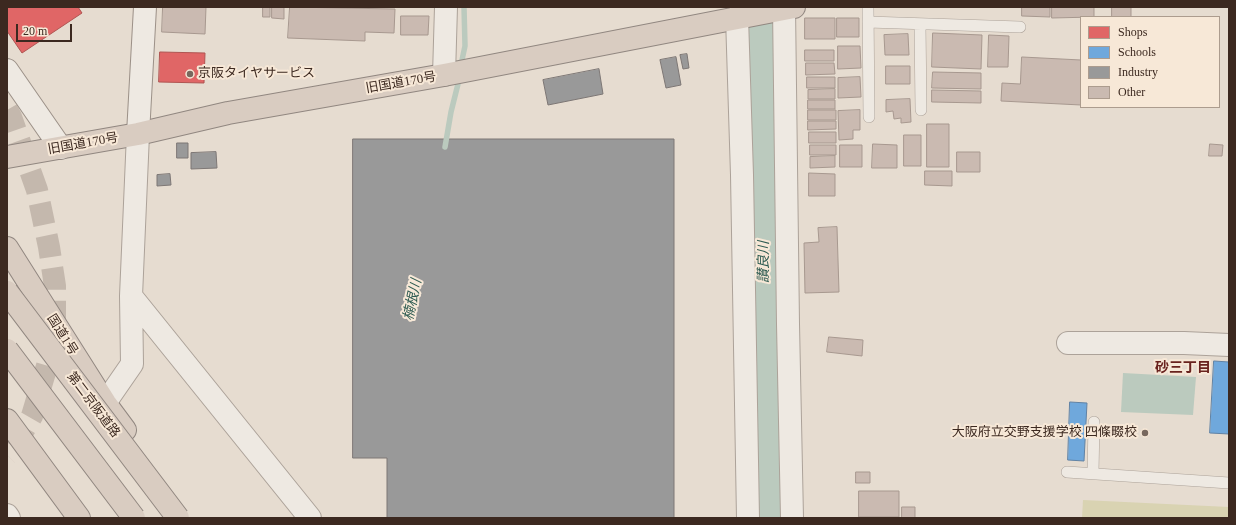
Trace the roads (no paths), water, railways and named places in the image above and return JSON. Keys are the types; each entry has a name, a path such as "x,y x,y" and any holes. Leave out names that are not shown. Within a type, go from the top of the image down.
{"highway":[{"name":"旧国道170号","path":"7,157 138,134 228,113 444,75 785,8"},
{"name":"国道1号","path":"7,248 105,403 189,518"},
{"name":"第二京阪道路","path":"7,292 178,518"},
{"path":"7,350 134,518"},
{"path":"7,420 79,518"}],"street":[{"path":"105,403 132,364 131,296 145,7"},
{"path":"444,75 446,7"},
{"path":"785,8 788,332 792,518"},
{"path":"741,17 742,183 748,518"},
{"path":"7,70 14,87 61,148"},
{"path":"131,296 310,518"},
{"path":"1068,343 1229,345"}],"lane":[{"path":"868,7 869,117"},
{"path":"868,22 1020,27"},
{"path":"920,24 921,110"},
{"path":"1093,473 1094,422"},
{"path":"1067,472 1229,483"}],"waterway":[{"name":"楠根川","path":"462,60 465,46 464,7"},
{"name":"讃良川","path":"762,7 765,518"},
{"name":"楠根川","path":"445,147 458,84"}],"tunnel":[{"path":"7,110 11,117 37,190 49,247 55,286 55,339 32,416 13,449 7,455"}],"place":[{"name":"京阪タイヤサービス","path":"190,74"},
{"name":"大阪府立交野支援学校 四條畷校","path":"1145,433"}],"district":[{"name":"砂三丁目","path":"1183,368"}]}
